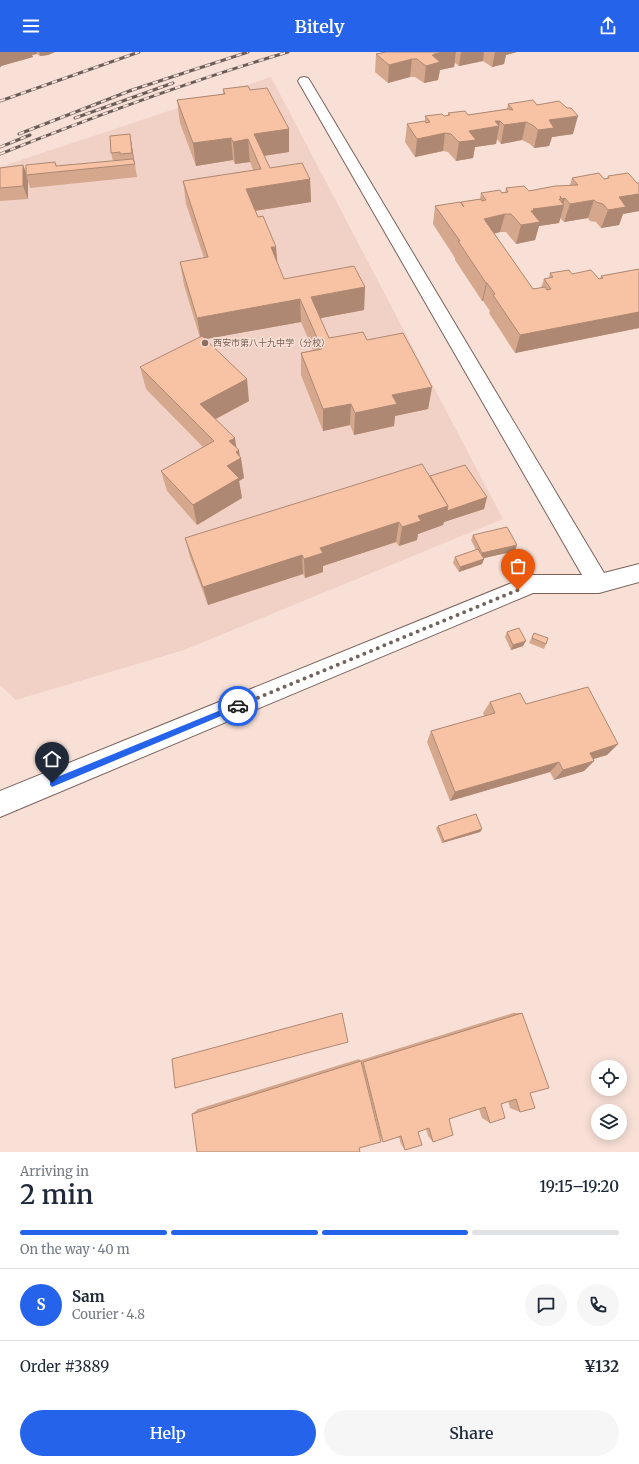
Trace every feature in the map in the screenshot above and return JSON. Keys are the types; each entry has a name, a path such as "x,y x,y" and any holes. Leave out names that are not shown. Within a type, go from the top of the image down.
{"street":[{"path":"304,81 599,584"},
{"path":"3,797 532,584 599,584 639,573"}],"shaded area":[{"name":"西安市第八十九中学（分校）","path":"271,77 503,519 184,650 16,700 0,685 0,167"}],"building":[{"path":"386,52 443,52 432,55 440,62 426,66 417,59 389,65 376,54"},
{"path":"248,86 250,90 267,88 289,129 254,134 270,168 302,163 310,179 246,189 258,217 263,216 276,247 271,247 284,279 354,266 365,287 311,297 329,338 363,332 367,340 403,333 432,387 392,395 397,404 355,413 351,404 323,409 301,353 322,349 300,299 197,318 180,262 208,257 183,181 261,169 248,139 233,142 231,138 193,143 177,100 225,94 223,89"},
{"path":"533,100 537,105 559,101 567,108 571,108 578,116 549,120 554,128 538,130 526,122 504,125 500,121 495,121 499,126 469,131 476,140 459,142 451,134 445,133 417,139 407,124 425,121 426,123 430,122 425,116 442,114 444,116 450,115 448,113 465,111 468,115 508,109 513,110 508,104"},
{"path":"130,134 132,153 111,153 110,136"},
{"path":"133,159 135,164 26,175 26,165 55,162 56,166"},
{"path":"23,165 23,186 0,188 0,168"},
{"path":"599,173 604,179 609,178 608,176 628,173 637,183 639,183 639,194 619,197 626,207 608,210 603,204 594,200 570,204 565,198 562,199 560,196 561,199 559,199 564,205 533,209 535,210 531,211 540,222 521,225 511,214 484,219 533,289 545,287 547,290 551,289 544,279 553,277 550,273 569,270 572,274 591,270 599,279 603,278 601,276 639,269 639,312 520,335 493,295 495,294 486,283 458,241 460,241 435,206 460,202 464,207 461,202 481,199 482,201 486,200 481,193 500,190 502,193 508,192 506,188 524,186 529,191 555,186 578,185 572,178"},
{"path":"202,336 247,379 200,404 235,438 229,441 239,450 236,452 241,458 227,466 239,478 193,505 161,471 214,441 140,367"},
{"path":"422,464 448,506 418,516 421,521 402,527 399,522 320,548 323,553 304,559 302,555 203,587 185,538"},
{"path":"465,465 487,497 447,511 448,506 430,476"},
{"path":"507,527 517,545 482,553 473,535"},
{"path":"478,549 484,559 460,567 455,557"},
{"path":"519,628 526,641 513,645 507,632"},
{"path":"534,633 548,638 546,644 532,638"},
{"path":"588,687 618,744 590,753 594,761 563,770 559,762 455,792 431,731 495,713 490,702 520,693 526,704"},
{"path":"476,814 482,829 444,841 438,826"},
{"path":"342,1013 348,1042 175,1088 172,1059"},
{"path":"522,1013 549,1088 530,1093 535,1108 520,1112 516,1099 501,1104 505,1118 490,1123 485,1107 449,1119 453,1135 433,1142 429,1128 418,1132 422,1145 405,1150 401,1136 383,1142 363,1062"},
{"path":"361,1061 381,1142 359,1148 360,1152 197,1152 192,1114"}],"railway":[{"path":"0,101 139,52"},
{"path":"19,134 132,90 248,52"},
{"path":"0,154 143,100 288,52"},
{"path":"75,118 173,83"},
{"path":"0,147 30,135"}],"way so far":[{"path":"238,706 518,590"}],"place":[{"name":"西安市第八十九中学（分校）","path":"205,343"}],"route":[{"path":"52,783 238,706"}]}
